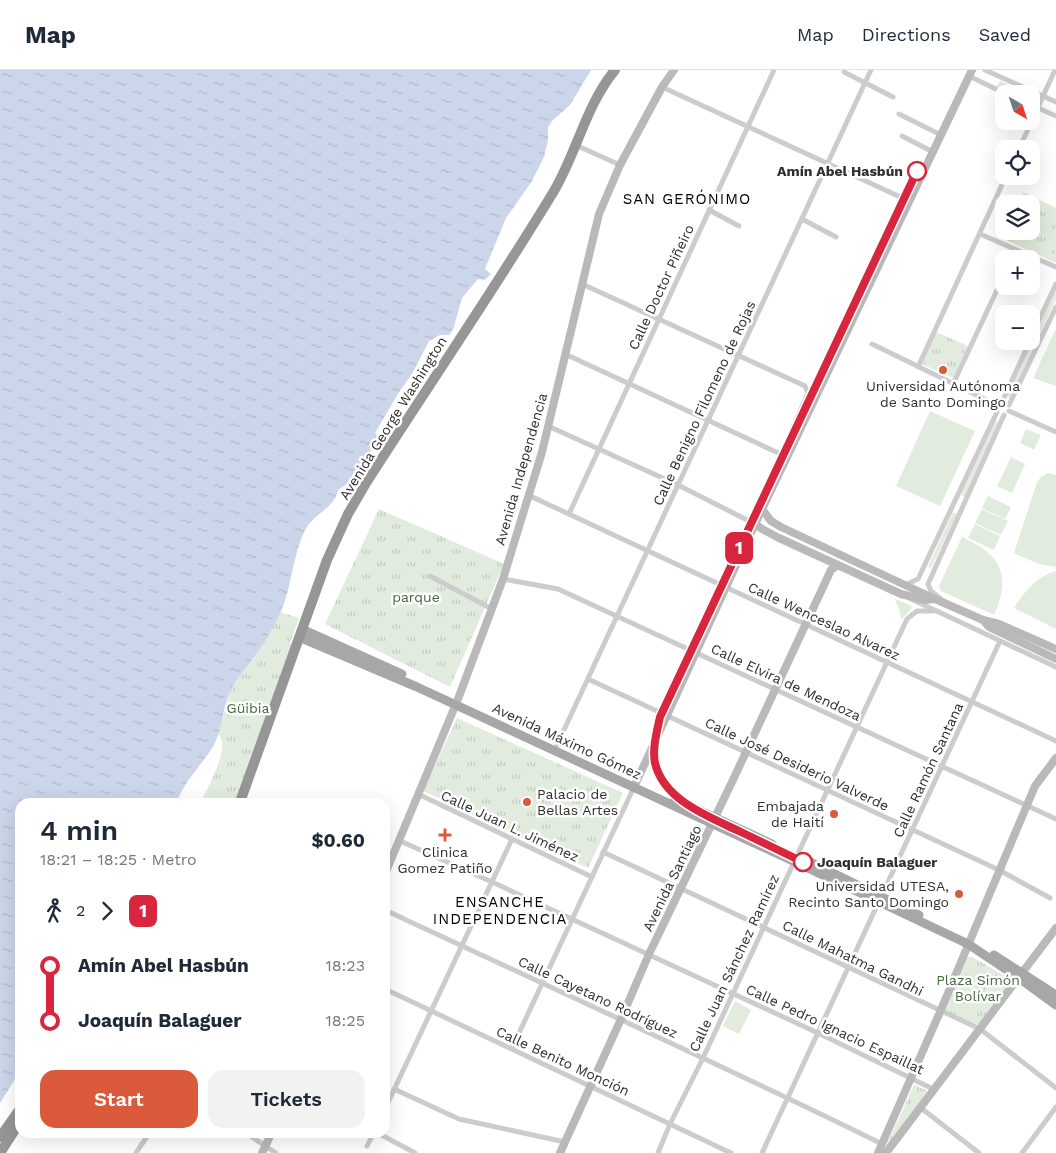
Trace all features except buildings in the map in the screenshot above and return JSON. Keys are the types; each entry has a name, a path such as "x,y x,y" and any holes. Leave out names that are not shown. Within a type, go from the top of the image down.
{"highway":[{"name":"Avenida George Washington","path":"248,798 289,683 327,560 348,514 555,188 586,118 608,78 615,70"},
{"name":"Avenida George Washington","path":"242,798 303,634 347,529 366,493 554,202 601,100 621,70"},
{"path":"0,1138 15,1116"},
{"path":"0,1153 15,1130"}],"main road":[{"name":"Avenida Independencia","path":"390,861 457,702 503,579 542,452 599,214 620,165 662,87 674,70"},
{"path":"635,784 762,509 941,135 968,72"},
{"path":"762,509 771,521 781,527 935,600 983,620 999,624 1056,649"},
{"path":"755,524 779,538 901,594 925,600 935,600"},
{"name":"Avenida Santiago","path":"560,1153 622,1019 649,954 714,821 831,570 838,565"},
{"path":"983,620 989,627 1056,658"},
{"name":"Avenida Máximo Gómez","path":"303,634 557,745 635,784"},
{"name":"Avenida Máximo Gómez","path":"457,702 795,858 969,942 1056,995"},
{"path":"878,1153 912,1078 1035,786 1056,758"},
{"path":"886,1153 1056,928"},
{"name":"Avenida Máximo Gómez","path":"1022,975 1056,1005"},
{"path":"264,1150 269,1138"}],"street":[{"name":"Calle Doctor Piñeiro","path":"569,514 774,70"},
{"name":"Calle Benigno Filomeno de Rojas","path":"557,745 871,70"},
{"path":"986,70 1056,102"},
{"path":"1040,103 1055,70"},
{"path":"844,72 893,97"},
{"path":"968,72 995,88"},
{"path":"662,87 909,201"},
{"path":"1040,109 1056,116"},
{"path":"900,114 941,135"},
{"path":"902,136 933,152"},
{"path":"580,147 620,165"},
{"path":"918,367 1002,185"},
{"path":"709,210 739,226"},
{"path":"802,219 836,237"},
{"path":"980,234 1016,250"},
{"path":"1040,260 1056,267"},
{"path":"582,284 805,386 808,393 785,446 785,452 788,456"},
{"path":"1040,319 1056,284"},
{"path":"953,384 995,295"},
{"path":"928,584 1009,405 1056,307"},
{"path":"872,344 999,406 1007,413 1056,432"},
{"path":"904,585 918,579 1026,350"},
{"path":"565,354 788,456"},
{"path":"999,406 1009,405"},
{"path":"548,426 678,485 755,524"},
{"name":"Calle Wenceslao Alvarez","path":"528,495 1056,741"},
{"path":"956,498 966,502"},
{"path":"952,507 961,512"},
{"path":"430,576 492,609"},
{"name":"Calle Elvira de Mendoza","path":"503,579 558,589 1056,819"},
{"path":"918,579 928,584 931,591 945,603"},
{"path":"901,594 933,611 1056,667"},
{"name":"Calle Juan Sánchez Ramírez","path":"658,1153 907,619 917,611 933,611"},
{"name":"Calle Ramón Santana","path":"762,1153 1000,641"},
{"name":"Calle José Desiderio Valverde","path":"588,679 999,870 1050,898"},
{"path":"512,1048 635,784"},
{"name":"Calle Juan L. Jiménez","path":"418,794 592,877"},
{"path":"390,1098 512,839"},
{"name":"Calle Pedro Ignacio Espaillat","path":"398,840 733,993 935,1090"},
{"name":"Calle Mahatma Gandhi","path":"603,852 849,967 940,1012 980,1029 1056,1088"},
{"name":"Calle Cayetano Rodríguez","path":"390,912 622,1019 882,1144"},
{"name":"Calle Benito Monción","path":"390,991 731,1153"},
{"path":"394,1089 459,1119 565,1142"},
{"path":"1022,1153 1056,1107"},
{"path":"921,1108 980,1153"},
{"path":"136,1153 146,1138"},
{"path":"251,1138 264,1150 276,1153"},
{"path":"368,1146 372,1138"},
{"path":"386,1138 415,1153"}],"green space":[{"path":"1000,81 1009,85 998,85"},
{"path":"1040,200 1056,208 1056,263 1040,256 1040,250 1028,250 1006,240 1040,240"},
{"path":"1056,289 1056,299 1040,333 1040,323"},
{"path":"1056,329 1056,386 1033,378"},
{"path":"936,332 968,346 953,378 922,364"},
{"path":"1027,350 1032,350 1010,398 1006,396"},
{"path":"930,411 975,431 940,506 896,486"},
{"path":"995,421 998,422 965,497 961,495"},
{"path":"1026,429 1041,435 1034,450 1020,443"},
{"path":"1011,457 1025,464 1012,493 997,486"},
{"path":"1048,473 1056,475 1056,567 1039,564 1014,553 1037,482"},
{"path":"988,496 1011,507 1005,519 982,508"},
{"name":"parque","path":"379,509 504,564 450,687 325,624"},
{"path":"982,509 1008,521 1001,535 975,523"},
{"path":"953,512 957,514 931,568 928,567"},
{"path":"975,524 1000,536 994,550 968,538"},
{"path":"962,537 986,551 999,567 1002,577 1002,588 994,615 941,591 939,586"},
{"path":"1056,571 1056,629 1014,608 1032,585 1049,573"},
{"path":"895,599 912,606 901,620 900,612"},
{"name":"Güibia","path":"280,612 299,618 290,643 294,647 239,798 203,798 220,757 222,740 218,734 230,692 237,679 258,652"},
{"path":"457,718 623,793 588,868 423,791"},
{"name":"Plaza Simón Bolívar","path":"971,956 1008,978 1010,983 980,1023 975,1025 947,1012 945,1008 966,958"},
{"path":"735,1001 751,1010 739,1034 723,1026"},
{"path":"914,1085 927,1092 883,1153"}],"water":[{"path":"0,70 591,70 570,105 548,127 548,140 544,157 532,181 506,218 485,269 491,274 485,280 478,279 462,298 453,330 449,335 440,335 429,341 412,374 375,433 379,438 370,448 371,453 352,480 338,490 328,507 313,519 305,530 297,551 280,614 254,658 234,685 228,697 214,745 184,787 178,798 15,798 15,1079 0,1103"}],"metro line":[{"name":"1","path":"803,862 701,813 683,801 669,788 660,776 654,761 655,742 660,717 917,171"}],"place":[{"name":"Amín Abel Hasbún","path":"917,171"},
{"name":"Universidad Autónoma de Santo Domingo","path":"943,370"},
{"name":"Palacio de Bellas Artes","path":"527,802"},
{"name":"Embajada de Haití","path":"834,814"},
{"name":"Clinica Gomez Patiño","path":"445,835"},
{"name":"Joaquín Balaguer","path":"803,862"},
{"name":"Universidad UTESA, Recinto Santo Domingo","path":"959,894"}],"district":[{"name":"SAN GERÓNIMO","path":"687,199"},
{"name":"ENSANCHE INDEPENDENCIA","path":"500,910"}]}
